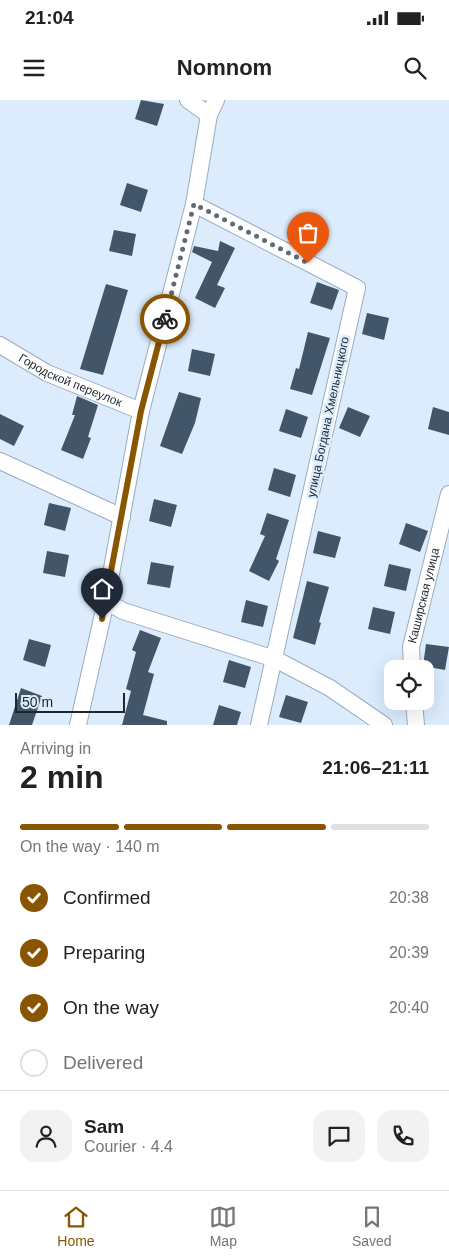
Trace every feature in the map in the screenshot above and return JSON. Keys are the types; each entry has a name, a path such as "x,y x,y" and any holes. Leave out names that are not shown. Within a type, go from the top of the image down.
{"street":[{"path":"78,725 106,601 141,411 194,204 212,107 188,100"},
{"name":"улица Богдана Хмельницкого","path":"194,204 357,288 276,659 259,725"},
{"name":"Городской переулок","path":"0,345 47,373 141,411"},
{"path":"0,461 122,517"},
{"name":"Каширская улица","path":"412,660 411,647 449,494"},
{"path":"106,601 123,611 276,659 330,688 384,725"},
{"path":"415,710 416,725"}],"building":[{"path":"141,100 164,104 157,126 135,119"},
{"path":"127,183 148,190 141,212 120,205"},
{"path":"114,230 136,234 132,256 109,251"},
{"path":"220,241 235,248 217,285 225,288 215,308 195,298 212,262 192,252 194,246 218,251"},
{"path":"317,282 339,290 332,310 310,303"},
{"path":"106,284 128,290 103,375 80,369"},
{"path":"367,313 389,318 384,340 362,334"},
{"path":"308,332 330,338 312,395 290,389 296,368 299,369"},
{"path":"192,349 215,354 210,376 188,371"},
{"path":"179,392 201,398 195,423 182,454 160,446"},
{"path":"77,396 98,405 88,437 91,438 83,459 61,450 75,415 72,415"},
{"path":"348,407 370,416 360,437 339,428"},
{"path":"433,407 449,412 449,435 428,429"},
{"path":"286,409 308,417 301,438 279,431"},
{"path":"0,414 24,426 14,446 0,439"},
{"path":"274,468 296,475 290,497 268,490"},
{"path":"154,499 177,505 171,527 149,521"},
{"path":"49,503 71,508 65,531 44,525"},
{"path":"267,513 289,520 276,559 279,561 269,581 249,571 265,536 260,534"},
{"path":"406,523 428,531 420,552 399,544"},
{"path":"318,531 341,537 335,558 313,553"},
{"path":"47,551 69,555 65,577 43,573"},
{"path":"151,562 174,566 170,588 147,584"},
{"path":"389,564 411,569 406,591 384,586"},
{"path":"307,581 329,587 319,622 321,623 315,645 293,638"},
{"path":"246,600 268,606 263,627 241,622"},
{"path":"373,607 395,612 390,634 368,629"},
{"path":"140,630 161,638 148,672 154,674 143,715 167,721 167,725 122,725 131,691 126,689 136,652 132,650"},
{"path":"29,639 51,645 45,667 23,660"},
{"path":"426,644 449,647 445,670 434,668 434,660 424,660"},
{"path":"229,660 251,667 245,688 223,682"},
{"path":"21,688 42,696 32,725 9,725"},
{"path":"286,695 308,702 301,723 279,717"},
{"path":"219,705 241,712 237,725 213,725"}],"way so far":[{"path":"165,319 194,204 308,263"}],"route":[{"path":"102,619 141,411 165,319"}]}
